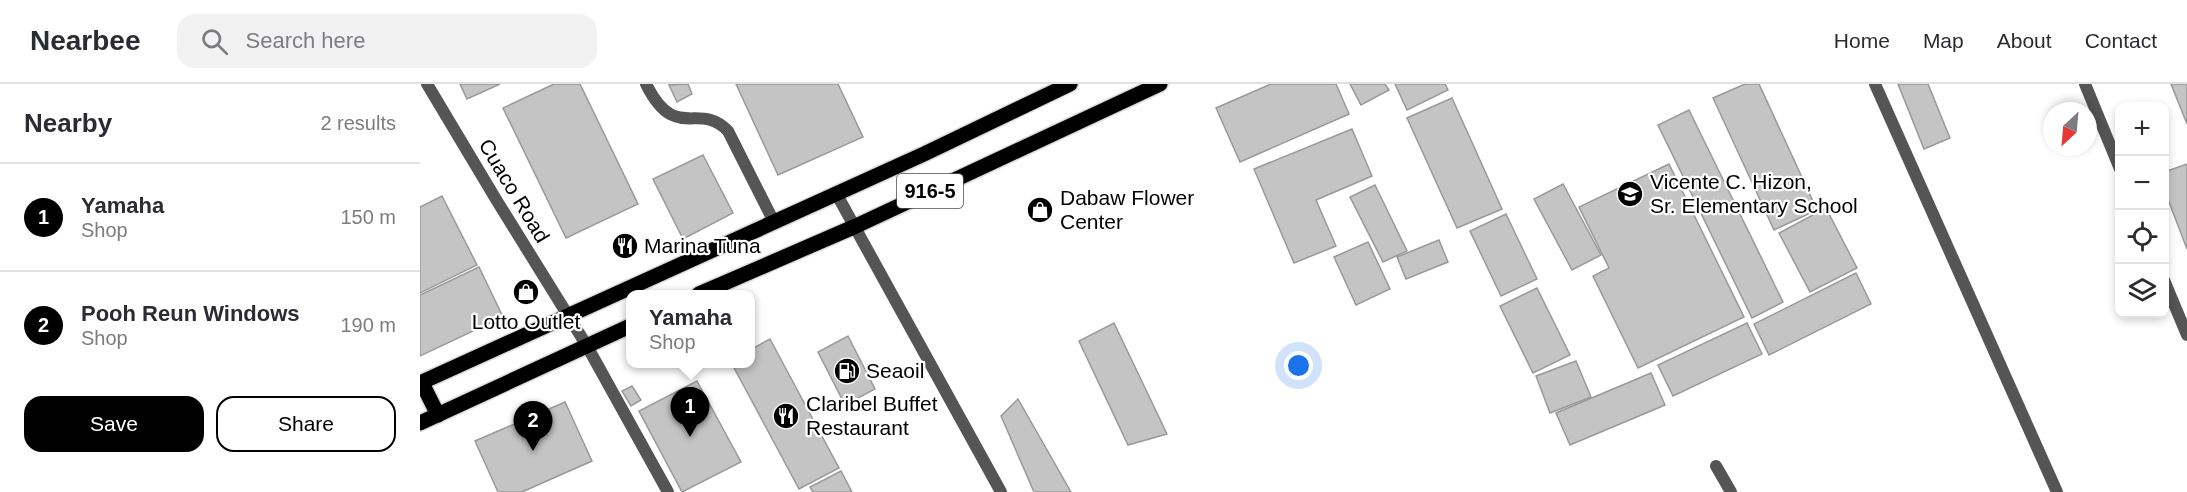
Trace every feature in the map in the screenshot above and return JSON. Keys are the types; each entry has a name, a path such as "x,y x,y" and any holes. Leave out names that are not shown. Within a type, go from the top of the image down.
{"main road":[{"name":"916-5","path":"627,290 924,154 1070,84"},
{"name":"916-5","path":"708,290 856,226 1160,84"},
{"name":"916-5","path":"421,383 626,290"},
{"path":"420,423 626,328"},
{"path":"421,383 438,415"}],"street":[{"name":"Cuaco Road","path":"427,84 587,346 668,492"},
{"path":"646,84 654,99 670,116 678,119 710,119 721,123 728,131 774,222"},
{"path":"1875,84 2057,492"},
{"path":"2085,84 2115,157"},
{"path":"836,193 1001,492"},
{"path":"2169,292 2187,335"},
{"path":"1716,466 1731,492"}],"building":[{"path":"460,84 500,84 467,99"},
{"path":"554,84 580,84 638,204 566,238 503,108"},
{"path":"688,84 692,94 677,102 669,85"},
{"path":"736,84 838,84 863,137 778,175"},
{"path":"1271,84 1336,84 1349,114 1240,162 1216,108"},
{"path":"1350,84 1385,84 1389,90 1361,105"},
{"path":"1395,84 1445,84 1448,90 1407,110"},
{"path":"1745,84 1759,84 1817,210 1774,230 1713,98"},
{"path":"1898,84 1928,84 1950,138 1924,149"},
{"path":"2171,84 2187,84 2187,124"},
{"path":"1452,98 1502,209 1457,228 1407,118"},
{"path":"1689,110 1783,302 1752,318 1658,125"},
{"path":"1352,129 1372,176 1316,200 1336,246 1294,263 1254,169"},
{"path":"703,155 733,213 683,239 653,179"},
{"path":"1669,164 1744,317 1638,368 1593,276 1609,268 1579,207"},
{"path":"2187,164 2187,249 2169,202 2169,170"},
{"path":"1563,184 1601,255 1572,270 1534,199"},
{"path":"1375,185 1407,251 1383,262 1350,197"},
{"path":"442,196 477,265 420,293 420,207"},
{"path":"1826,208 1857,268 1810,292 1779,233"},
{"path":"1506,214 1537,279 1501,296 1470,231"},
{"path":"1439,240 1448,262 1406,279 1397,257"},
{"path":"1368,242 1390,289 1356,305 1334,257"},
{"path":"479,267 503,317 420,356 420,295"},
{"path":"1856,273 1871,304 1769,355 1754,324"},
{"path":"1537,288 1570,355 1533,373 1500,306"},
{"path":"1114,323 1167,434 1128,445 1079,341"},
{"path":"1747,323 1762,354 1673,396 1658,365"},
{"name":"Seaoil","path":"848,336 875,389 845,405 818,352"},
{"name":"Claribel Buffet Restaurant","path":"770,339 839,468 799,489 734,368 755,368 755,347"},
{"path":"1576,361 1591,397 1550,413 1536,376"},
{"path":"1651,373 1665,405 1570,445 1556,413"},
{"path":"697,381 741,462 682,492 639,411"},
{"path":"632,386 641,400 631,406 622,391"},
{"path":"1018,399 1071,492 1034,492 1001,416"},
{"path":"565,402 592,461 522,492 498,492 475,441"},
{"path":"841,471 852,492 813,492 810,487"}],"place":[{"name":"Vicente C. Hizon, Sr. Elementary School","path":"1630,194"},
{"name":"Dabaw Flower Center","path":"1040,210"},
{"name":"Marina Tuna","path":"625,246"},
{"name":"Lotto Outlet","path":"526,292"},
{"name":"Seaoil","path":"847,371"},
{"name":"Claribel Buffet Restaurant","path":"786,416"},
{"name":"Yamaha","path":"690,437"},
{"name":"Pooh Reun Windows","path":"533,451"}]}
